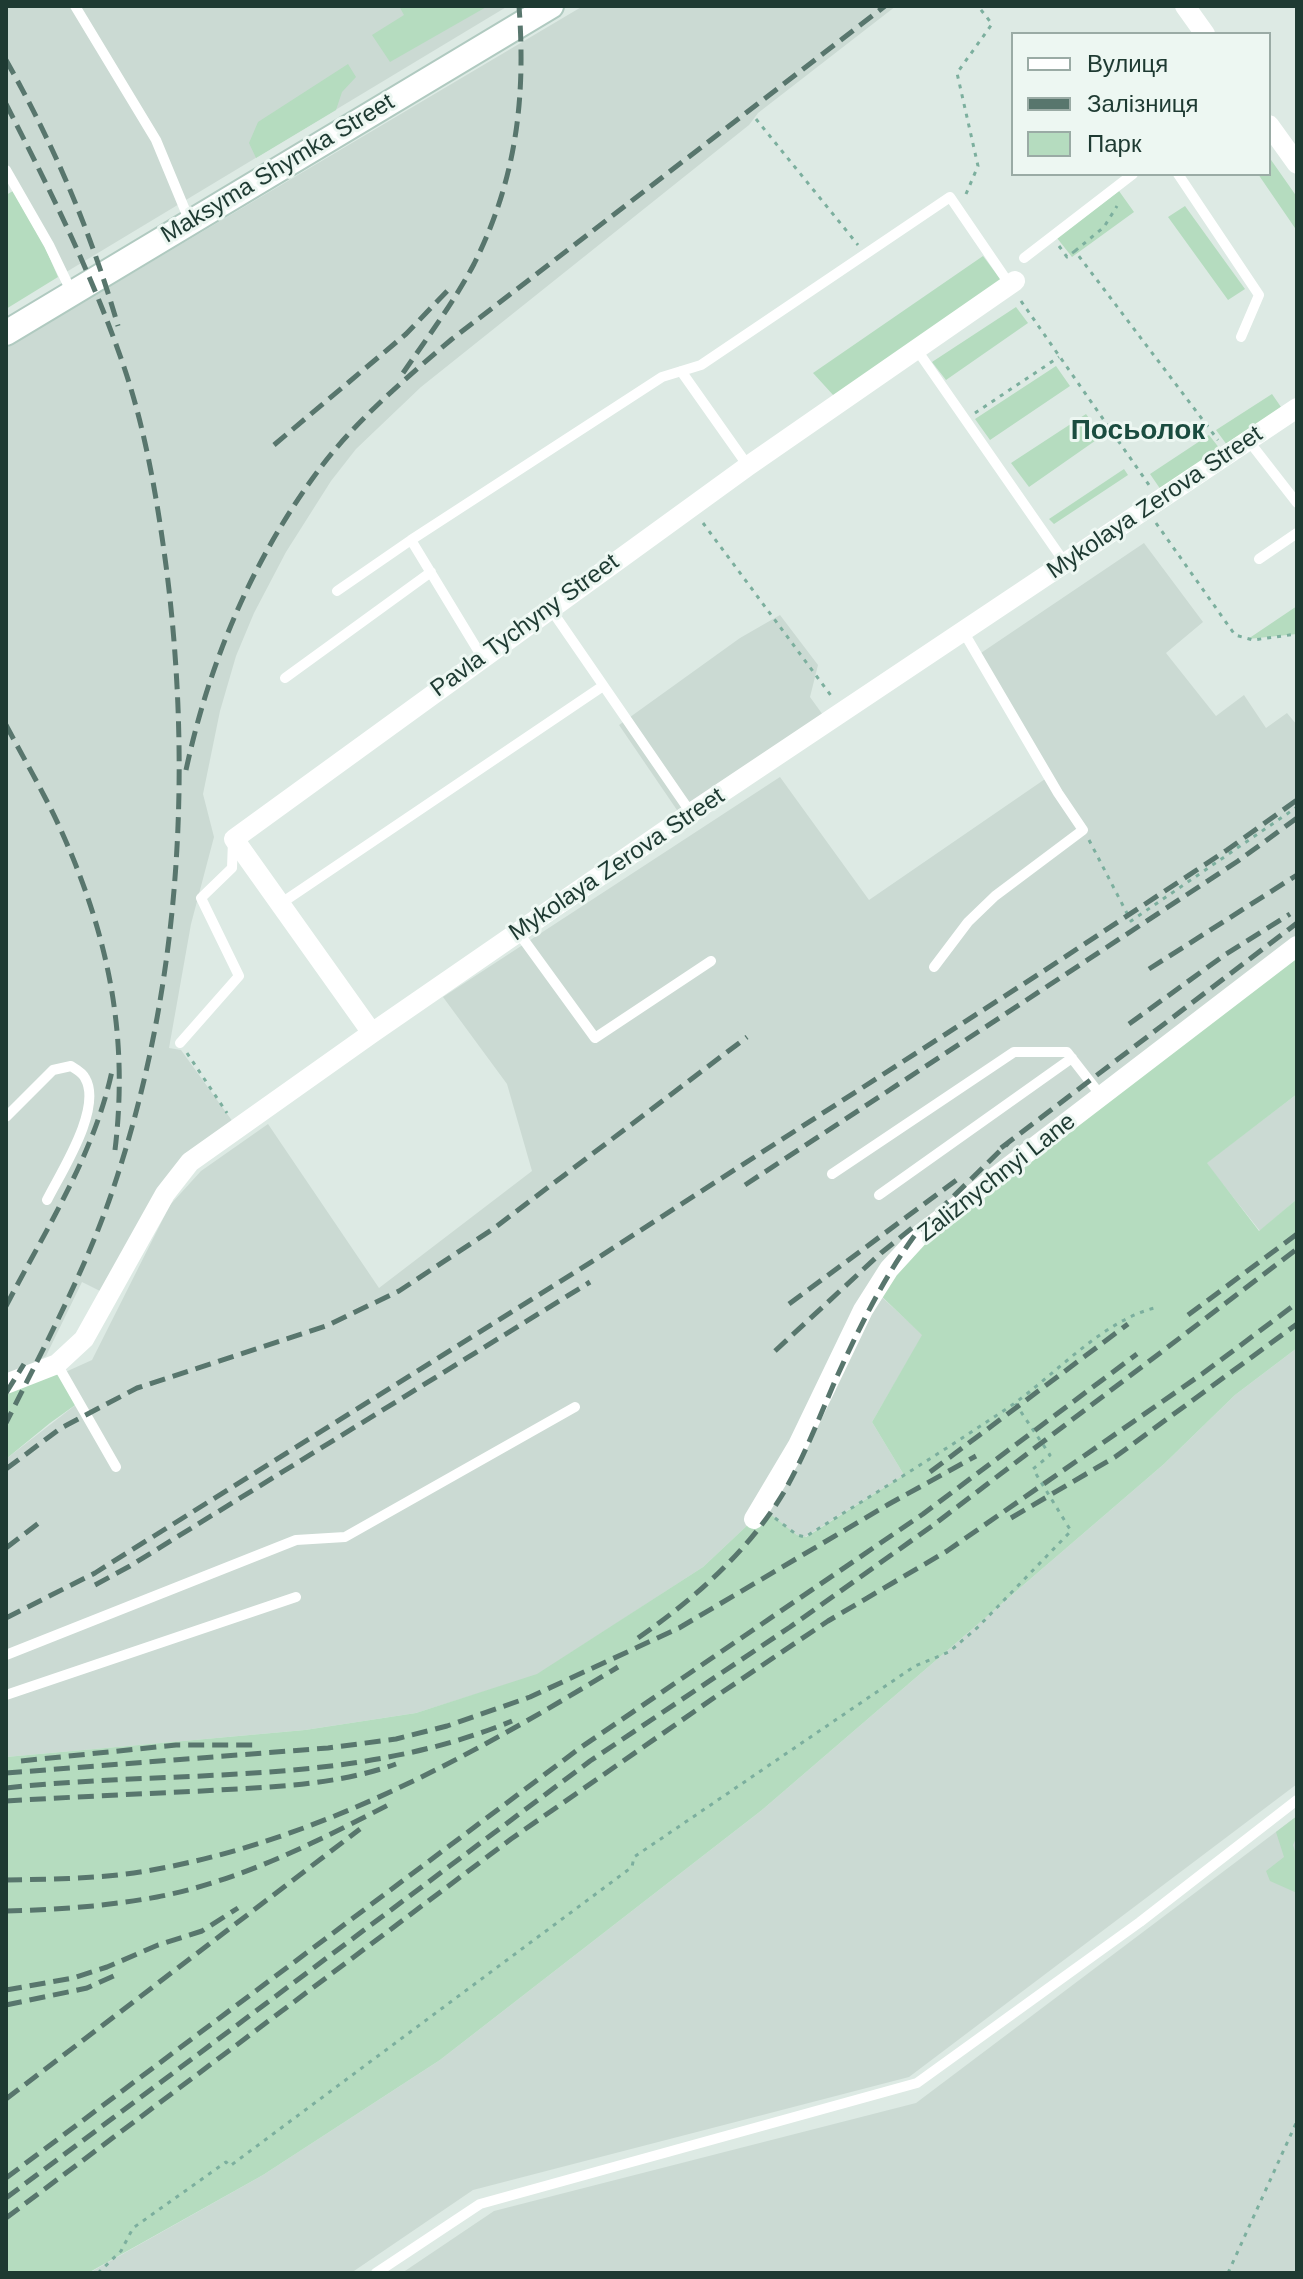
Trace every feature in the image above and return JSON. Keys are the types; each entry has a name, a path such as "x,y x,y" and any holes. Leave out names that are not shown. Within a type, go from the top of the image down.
{"main road":[{"name":"Maksyma Shymka Street","path":"6,333 551,6"}],"street":[{"path":"1185,6 1204,32"},
{"path":"1271,128 1297,164"},
{"name":"Pavla Tychyny Street","path":"234,839 748,466 1012,283"},
{"name":"Mykolaya Zerova Street","path":"6,1384 57,1364 84,1339 165,1194 190,1162 691,813 1297,408"},
{"path":"234,839 372,1033"},
{"name":"Zaliznychnyi Lane","path":"758,1513 798,1445 863,1310 889,1269 921,1234 1297,946"}],"lane":[{"path":"75,6 156,140 190,222"},
{"path":"6,170 49,245 72,293"},
{"path":"1024,258 1130,176"},
{"path":"1179,176 1259,295 1241,337"},
{"path":"337,591 662,377 701,365 950,197 1012,283"},
{"path":"917,350 1065,563"},
{"path":"681,371 748,466"},
{"path":"1248,440 1297,503"},
{"path":"1259,559 1297,533"},
{"path":"411,540 482,657"},
{"path":"285,678 431,572"},
{"path":"550,608 691,813"},
{"path":"934,967 968,922 995,896 1083,830 963,631"},
{"path":"280,904 603,686"},
{"path":"180,1043 239,976 201,898 232,868 234,839"},
{"path":"518,932 595,1038 711,961"},
{"path":"832,1174 1014,1052 1067,1052 1102,1097"},
{"path":"879,1195 1072,1058"},
{"path":"6,1117 53,1070 71,1066 85,1076 89,1091 88,1109 80,1135 47,1200"},
{"path":"57,1364 116,1467"},
{"path":"6,1655 296,1540 345,1537 575,1407"},
{"path":"6,1695 296,1597"},
{"path":"376,2273 480,2204 917,2083 1140,1922 1297,1800"}],"path":[{"path":"959,211 978,166 957,73 992,24 978,6"},
{"path":"756,119 866,254"},
{"path":"1052,237 1067,257 1104,227 1124,196"},
{"path":"1075,251 1228,454"},
{"path":"1012,283 1235,635 1253,640 1297,634"},
{"path":"966,420 1060,357"},
{"path":"691,507 832,697"},
{"path":"1083,830 1131,921 1297,807"},
{"path":"180,1043 238,1129"},
{"path":"758,1513 805,1537 1015,1403 1115,1325 1142,1311 1159,1307"},
{"path":"98,2273 121,2251 133,2228 226,2162 230,2166 334,2089 632,1867 634,1857 915,1666 949,1652 978,1627 1071,1531 1033,1469 1050,1455 1015,1403"},
{"path":"1228,2273 1297,2121"}],"shaded area":[{"path":"6,6 508,6 63,274 6,170"},
{"path":"583,6 896,6 758,113 749,125 421,387 356,449 331,481 286,552 254,613 236,656 220,711 203,794 214,837 191,924 169,1048 181,1050 233,1122 102,1292 82,1282 46,1356 6,1380 6,348"},
{"path":"1144,543 1203,622 1166,653 1216,716 1244,695 1266,728 1287,713 1297,725 1297,946 875,1291 923,1335 872,1422 904,1475 805,1537 797,1535 761,1508 754,1519 703,1567 537,1675 416,1713 305,1730 6,1757 6,1459 78,1403 61,1374 92,1360 170,1205 201,1171 268,1124 379,1288 532,1171 507,1084 443,997 780,777 869,900 1048,777 978,655"},
{"path":"780,615 818,665 810,697 823,715 679,813 619,725 740,638"},
{"path":"1297,1094 1297,1199 1260,1231 1206,1163"},
{"path":"1297,1348 1297,1784 909,2077 473,2190 351,2273 89,2273 263,2175 440,2060 762,1810 1164,1464 1235,1395"},
{"path":"1297,1816 1297,2273 402,2273 494,2211 916,2103"}],"green space":[{"path":"399,6 488,6 390,62 372,35 404,15"},
{"path":"348,64 356,77 342,92 336,110 256,158 249,143 258,122"},
{"path":"1271,160 1297,197 1297,231 1259,176 1271,176"},
{"path":"13,191 58,277 6,309 6,195"},
{"path":"1119,191 1134,212 1072,257 1057,238"},
{"path":"1185,206 1245,289 1228,300 1168,217"},
{"path":"983,256 1001,280 834,396 813,373"},
{"path":"1016,307 1028,323 946,380 932,362"},
{"path":"1056,366 1070,386 990,440 975,419"},
{"path":"1272,394 1281,407 1227,445 1216,430"},
{"path":"1086,414 1102,436 1029,487 1011,463"},
{"path":"1209,435 1220,449 1161,490 1150,474"},
{"path":"1124,469 1128,475 1054,524 1049,519"},
{"path":"1297,606 1297,634 1248,639"},
{"path":"1297,946 1297,1094 1207,1163 1259,1231 1297,1199 1297,1348 1235,1395 1164,1464 762,1810 440,2060 263,2175 88,2273 6,2273 6,1757 305,1730 416,1713 537,1674 703,1567 754,1519 761,1507 797,1535 806,1537 904,1475 872,1422 922,1335 875,1290 892,1265"},
{"path":"61,1374 78,1403 6,1459 6,1388 35,1377"},
{"path":"1297,1816 1297,1836 1293,1845 1297,1857 1297,1893 1270,1881 1266,1871 1284,1857 1276,1832"}],"railway":[{"path":"403,373 474,264 500,201 509,170 519,106 519,6"},
{"path":"186,770 220,652 253,577 294,505 347,435 452,339 885,6"},
{"path":"6,60 70,190 118,326"},
{"path":"6,104 85,268 113,336 140,420 156,496 167,573 179,725 179,802 167,954 155,1029 138,1104 117,1177 94,1240 6,1423"},
{"path":"274,445 406,334 451,287"},
{"path":"6,725 60,828 91,907 102,946 111,985 119,1066 115,1150"},
{"path":"6,1618 95,1573 596,1259 1039,974 1297,800"},
{"path":"745,1185 1238,861 1297,818"},
{"path":"1149,969 1297,875"},
{"path":"1129,1024 1226,954 1290,914"},
{"path":"1001,1148 1297,923"},
{"path":"6,1469 61,1428 137,1388 326,1326 399,1291 493,1229 747,1037"},
{"path":"6,1306 81,1162 104,1102 112,1071"},
{"path":"638,1638 718,1573 770,1514 798,1465 853,1342 894,1266 918,1231 1008,1143"},
{"path":"789,1304 962,1176"},
{"path":"775,1351 912,1228"},
{"path":"1188,1315 1297,1234"},
{"path":"6,2198 590,1761 790,1627 932,1526 1297,1249"},
{"path":"95,1585 590,1282"},
{"path":"6,2218 511,1839 828,1621 947,1551 1202,1374 1297,1303"},
{"path":"930,1472 1128,1324"},
{"path":"1011,1518 1115,1457 1297,1324"},
{"path":"6,2178 580,1748 923,1514 1137,1354"},
{"path":"6,1393 24,1364"},
{"path":"6,1773 328,1748 396,1739 447,1726 530,1697 679,1628 976,1456"},
{"path":"6,1548 40,1522"},
{"path":"6,1880 134,1873 214,1856 275,1838 335,1816 451,1762 618,1667"},
{"path":"6,1788 326,1767 451,1742 512,1721"},
{"path":"21,1761 176,1745 260,1745"},
{"path":"6,1801 300,1784 349,1777 396,1764"},
{"path":"6,1911 101,1905 188,1890 279,1858 394,1802"},
{"path":"6,2099 360,1829"},
{"path":"6,1990 73,1978 107,1967 158,1945 202,1931 238,1908"},
{"path":"6,2005 87,1988 120,1973"}],"district":[{"name":"Посьолок","path":"1138,431"}]}
